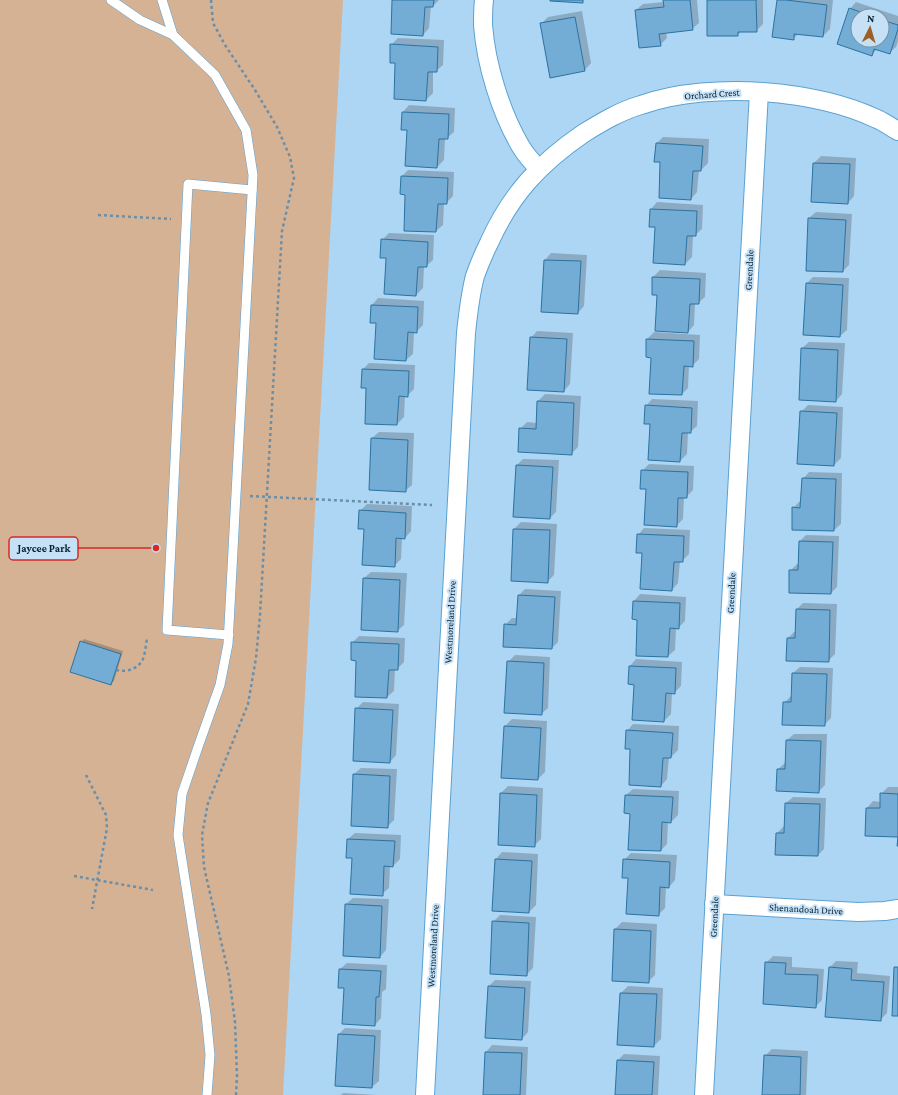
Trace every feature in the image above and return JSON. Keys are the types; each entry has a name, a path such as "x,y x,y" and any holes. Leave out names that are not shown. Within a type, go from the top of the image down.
{"street":[{"path":"484,0 483,24 492,77 501,102 521,147 529,159 539,168"},
{"name":"Orchard Crest","path":"539,168 569,143 619,112 641,104 665,98 713,92 759,92 823,100 877,119 898,131"},
{"name":"Greendale","path":"704,1095 759,92"},
{"name":"Westmoreland Drive","path":"425,1095 466,333 469,304 475,276 495,227 516,194 539,168"},
{"name":"Shenandoah Drive","path":"714,904 858,912 898,909"}],"lane":[{"path":"111,0 140,20 173,35 215,76 246,130 253,175 228,644 220,685 182,794 178,835 206,1014 210,1055 207,1095"},
{"path":"162,0 173,35"},
{"path":"228,635 167,630 186,219 188,184 252,190"}],"path":[{"path":"98,215 186,219"},
{"path":"236,495 432,505"},
{"path":"116,670 123,672 134,669 143,660 147,638"},
{"path":"86,775 106,815 107,828 92,909"},
{"path":"74,876 153,890"}],"shaded area":[{"path":"0,0 343,0 283,1095 0,1095"}],"building":[{"path":"392,0 434,0 433,7 425,7 423,36 391,34"},
{"path":"583,0 583,3 550,1"},
{"path":"663,0 690,0 693,30 659,34 661,46 639,48 635,10 664,7"},
{"path":"707,0 756,0 757,32 738,32 738,36 707,36"},
{"path":"777,0 827,5 823,37 794,34 794,40 772,37"},
{"path":"849,8 850,48 890,48 890,22 898,25 890,54 874,49 872,56 837,44"},
{"path":"575,17 585,71 550,78 540,23"},
{"path":"390,44 438,47 437,72 428,72 426,101 394,99 395,63 390,63"},
{"path":"402,112 449,114 448,139 439,139 437,168 405,166 407,130 401,130"},
{"path":"656,143 703,146 701,171 693,171 691,200 659,198 660,162 654,162"},
{"path":"813,163 850,164 848,204 811,202"},
{"path":"401,176 448,178 447,204 438,204 436,232 404,231 405,195 400,194"},
{"path":"650,209 697,211 696,236 687,236 685,265 653,263 655,227 649,227"},
{"path":"808,218 846,220 843,272 806,271"},
{"path":"381,239 428,242 427,267 418,267 416,296 384,294 386,258 380,258"},
{"path":"544,260 581,261 578,314 541,312"},
{"path":"652,277 700,279 699,304 690,304 688,333 655,331 657,295 652,295"},
{"path":"806,283 843,285 840,337 803,335"},
{"path":"371,305 418,307 417,333 408,332 406,361 374,359 376,323 370,323"},
{"path":"530,337 567,339 564,392 527,390"},
{"path":"646,339 694,341 693,367 684,366 682,395 649,394 651,358 646,357"},
{"path":"801,348 838,350 836,402 799,400"},
{"path":"362,369 409,371 408,397 399,396 397,425 365,424 366,388 361,388"},
{"path":"537,401 574,403 572,455 518,452 519,428 536,429"},
{"path":"645,405 692,408 691,433 682,433 680,462 648,460 650,424 644,424"},
{"path":"800,411 837,413 834,466 797,464"},
{"path":"371,438 408,440 406,492 369,490"},
{"path":"516,465 553,467 550,519 513,517"},
{"path":"641,470 688,472 687,498 678,498 677,527 644,525 646,489 640,489"},
{"path":"802,478 836,479 834,531 792,530 792,507 800,508"},
{"path":"359,510 406,513 405,539 396,538 395,567 362,565 364,529 358,529"},
{"path":"513,529 550,530 548,583 511,581"},
{"path":"637,534 684,536 683,562 674,562 672,591 640,589 642,553 636,553"},
{"path":"799,541 833,542 831,594 789,593 789,570 798,570"},
{"path":"363,578 400,580 398,632 361,630"},
{"path":"518,595 555,597 552,649 503,647 504,624 516,625"},
{"path":"633,601 680,603 679,629 670,628 668,657 636,656 637,620 632,619"},
{"path":"796,609 830,610 829,662 786,661 787,638 795,638"},
{"path":"80,641 121,654 111,685 70,672"},
{"path":"351,642 399,644 398,670 389,670 387,698 355,697 356,661 351,660"},
{"path":"507,661 544,663 542,715 504,713"},
{"path":"629,666 676,668 675,694 666,693 664,722 632,720 634,685 628,684"},
{"path":"792,673 827,674 825,726 782,725 783,702 791,702"},
{"path":"355,708 393,710 390,763 353,761"},
{"path":"504,726 541,728 538,780 501,778"},
{"path":"626,730 673,733 671,758 663,758 661,787 629,785 630,749 625,749"},
{"path":"786,740 821,741 819,793 776,791 777,769 785,769"},
{"path":"353,774 390,776 388,828 351,826"},
{"path":"500,793 537,795 535,847 498,845"},
{"path":"880,793 898,794 898,837 865,836 866,808 880,808"},
{"path":"625,795 673,797 671,823 662,822 661,851 628,850 630,814 624,813"},
{"path":"785,803 820,804 818,856 775,855 776,833 784,833"},
{"path":"347,839 395,841 393,867 384,866 383,896 350,894 352,858 346,858"},
{"path":"495,859 532,861 529,913 492,911"},
{"path":"623,859 670,862 669,888 660,887 659,916 626,914 628,878 622,878"},
{"path":"345,904 382,906 380,958 343,956"},
{"path":"492,921 529,923 527,976 490,974"},
{"path":"614,929 651,931 649,983 612,981"},
{"path":"765,962 786,963 785,974 818,975 816,1008 763,1004"},
{"path":"829,967 852,969 851,980 884,982 881,1021 825,1017"},
{"path":"894,967 898,967 898,1016 892,1016"},
{"path":"339,969 381,971 379,997 376,997 375,1026 342,1024 344,988 338,988"},
{"path":"488,986 525,988 522,1040 485,1038"},
{"path":"620,993 657,994 654,1047 617,1045"},
{"path":"338,1034 375,1036 372,1088 335,1086"},
{"path":"485,1052 522,1053 520,1095 483,1095"},
{"path":"764,1055 801,1057 800,1095 762,1095"},
{"path":"617,1060 654,1062 652,1095 615,1095"}],"place":[{"name":"Jaycee Park","path":"156,548"}]}
